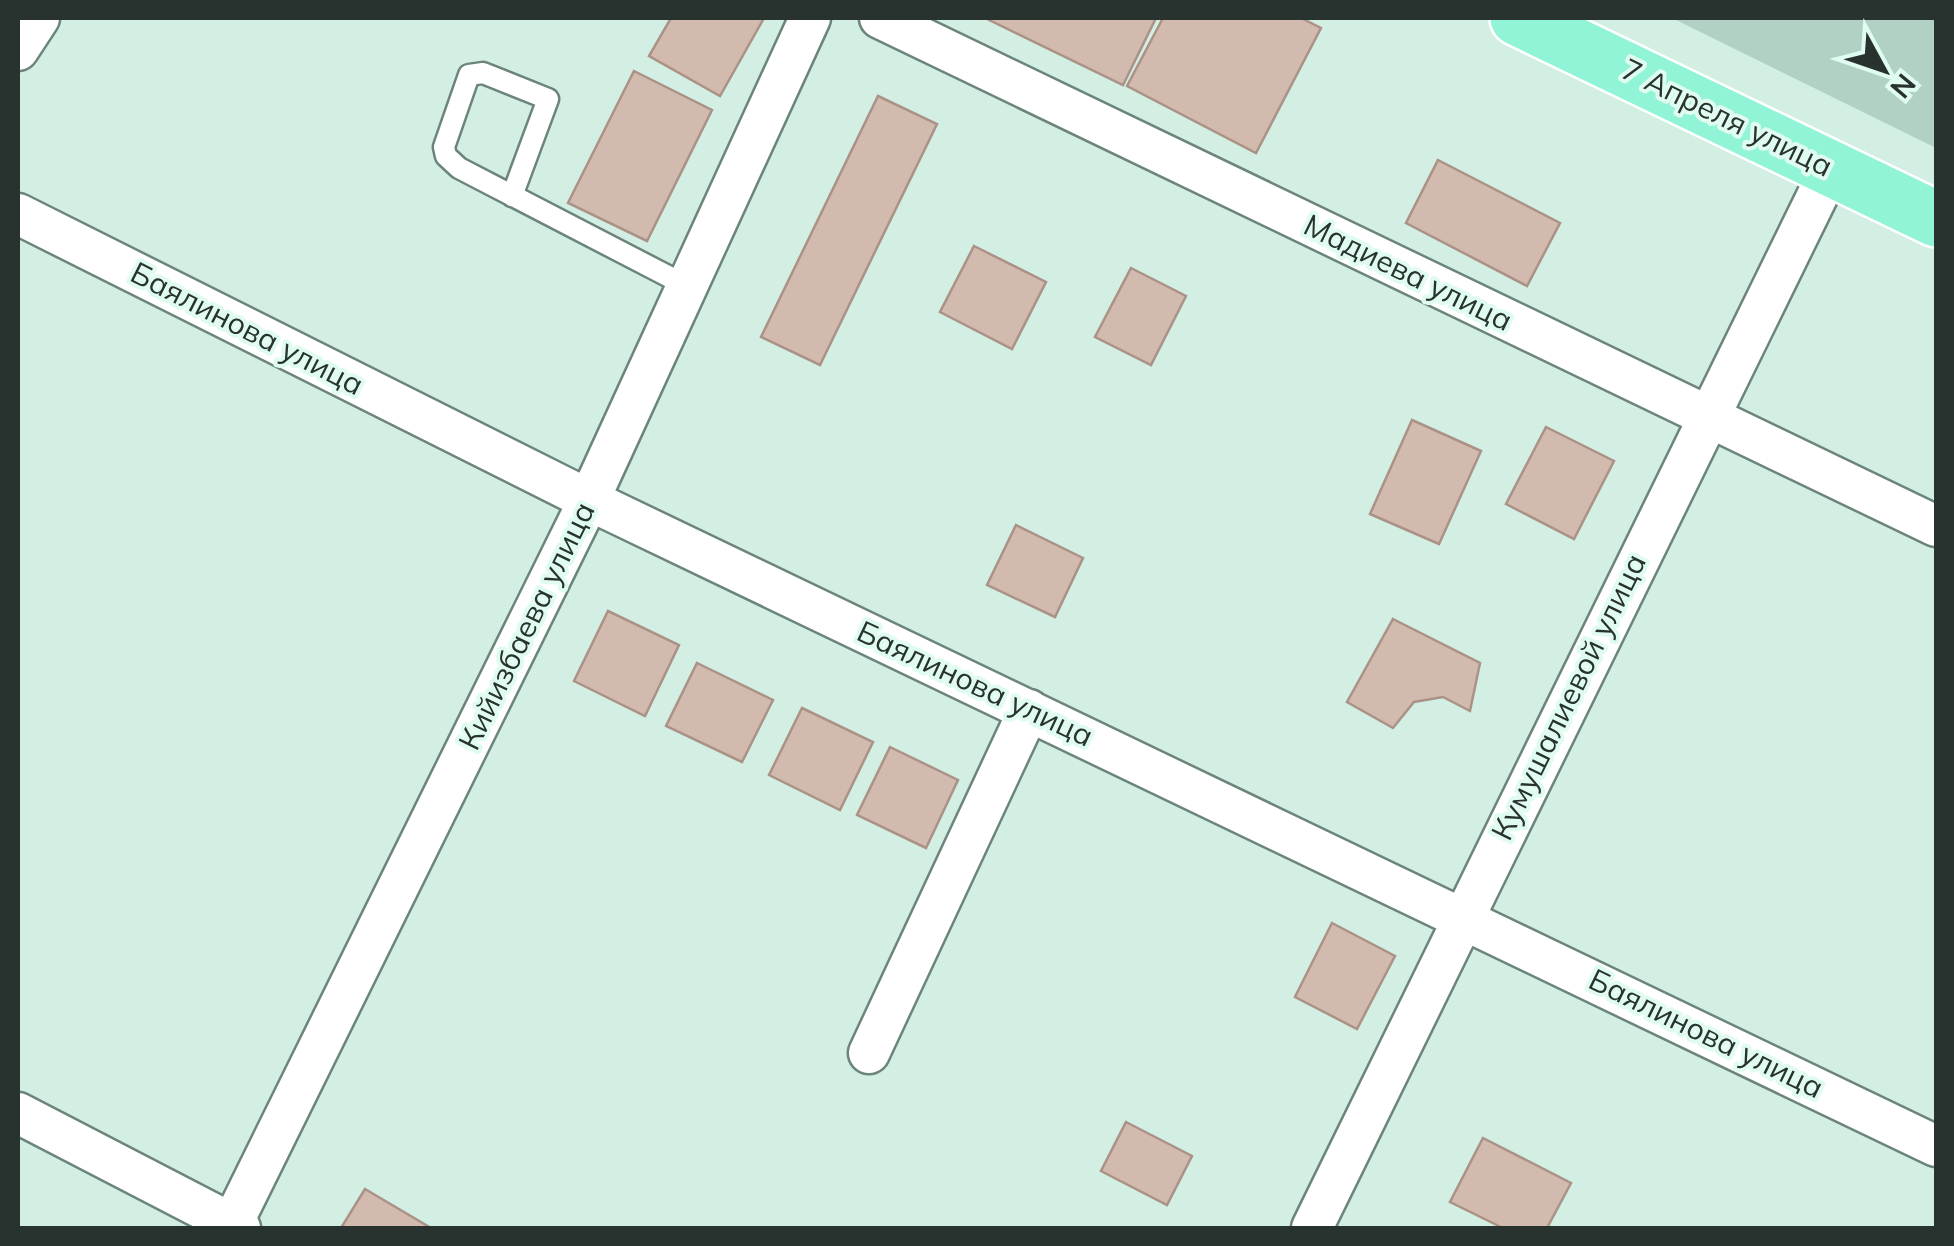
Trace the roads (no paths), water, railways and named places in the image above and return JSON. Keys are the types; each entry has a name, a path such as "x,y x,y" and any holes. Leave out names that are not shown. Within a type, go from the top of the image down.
{"main road":[{"name":"7 Апреля улица","path":"1518,18 1936,219"}],"street":[{"path":"18,50 39,18"},
{"name":"Кийизбаева улица","path":"234,1227 589,500 810,18"},
{"name":"Мадиева улица","path":"880,18 1936,526"},
{"name":"Кумушалиевой улица","path":"1312,1228 1830,168"},
{"name":"Баялинова улица","path":"18,214 589,500 1936,1146"},
{"path":"869,1053 1029,710"},
{"path":"18,1113 234,1227"}],"lane":[{"path":"512,196 549,102 483,73 469,75 444,147 446,156 512,196 688,286"}]}
